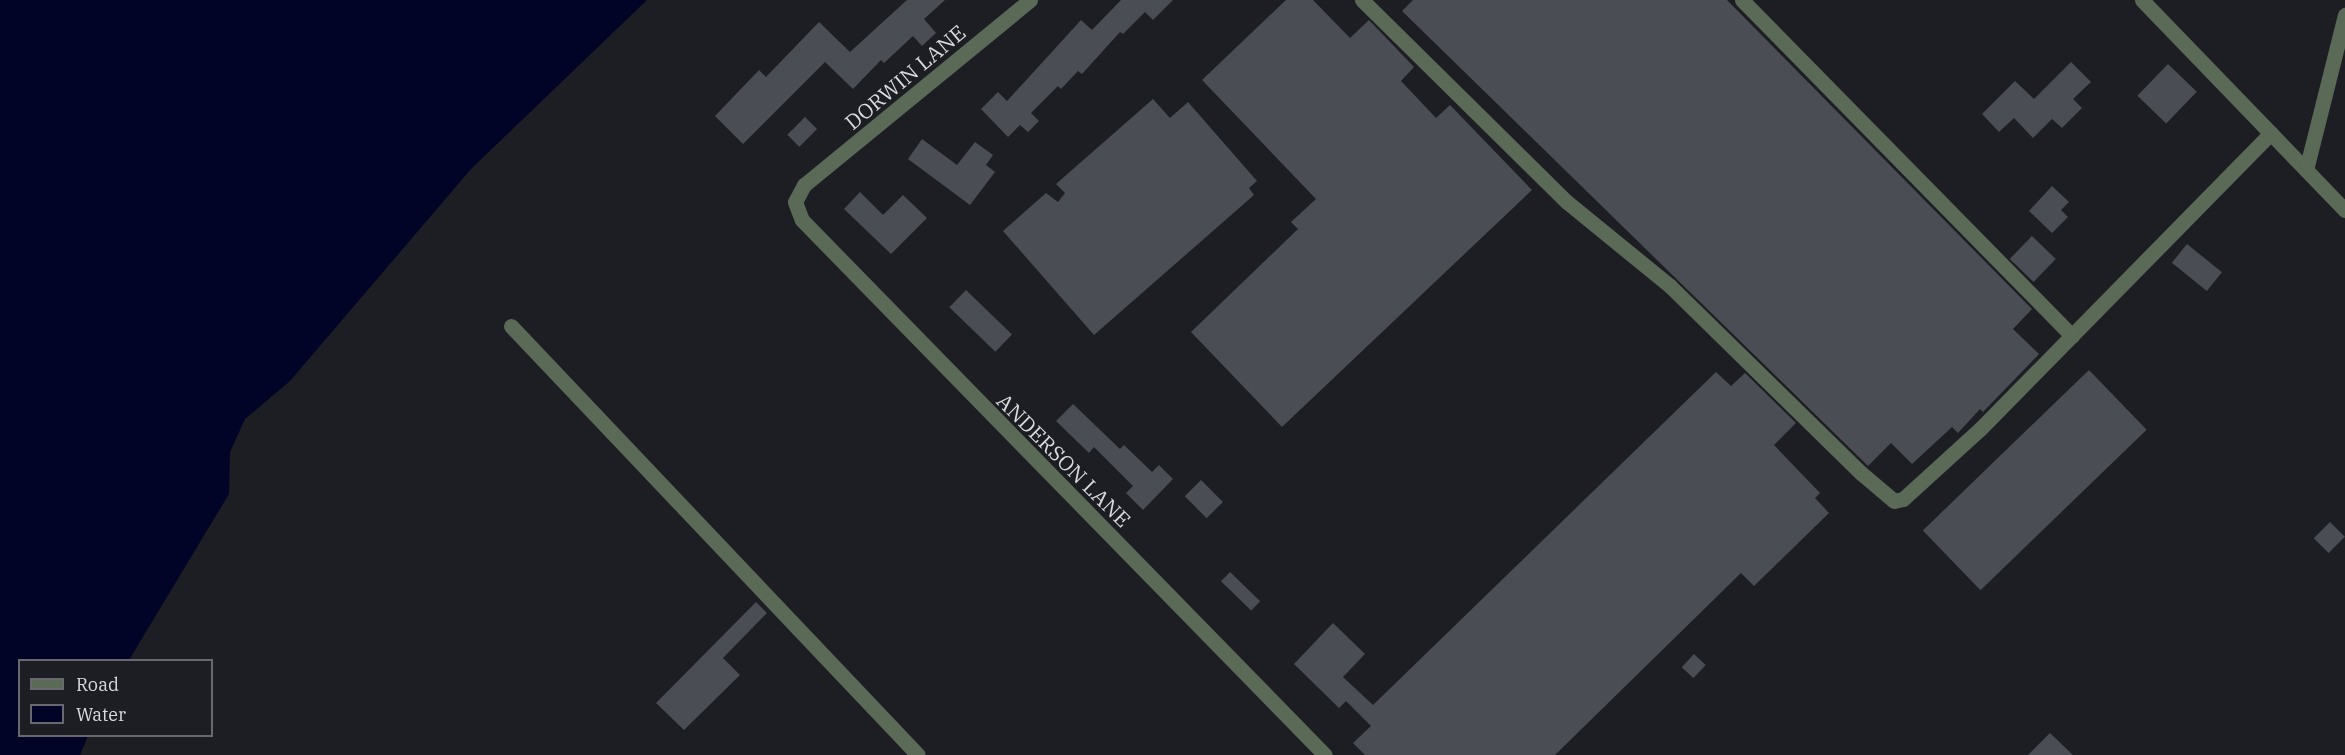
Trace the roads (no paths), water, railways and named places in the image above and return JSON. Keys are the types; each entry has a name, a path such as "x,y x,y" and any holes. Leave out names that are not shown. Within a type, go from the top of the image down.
{"street":[{"name":"DORWIN LANE","path":"804,184 1030,0"},
{"path":"1362,0 1567,202 1670,286 1861,473 1894,501 1903,499 1980,429 2271,133"},
{"path":"1742,0 2072,336"},
{"path":"2142,0 2345,210"},
{"path":"2307,170 2345,15"},
{"name":"ANDERSON LANE","path":"804,184 795,202 813,236 1325,755"},
{"path":"511,326 918,755"}],"water":[{"path":"0,0 647,0 471,169 290,381 245,419 230,452 229,494 130,659 18,659 18,737 88,737 80,755 0,755"}]}
